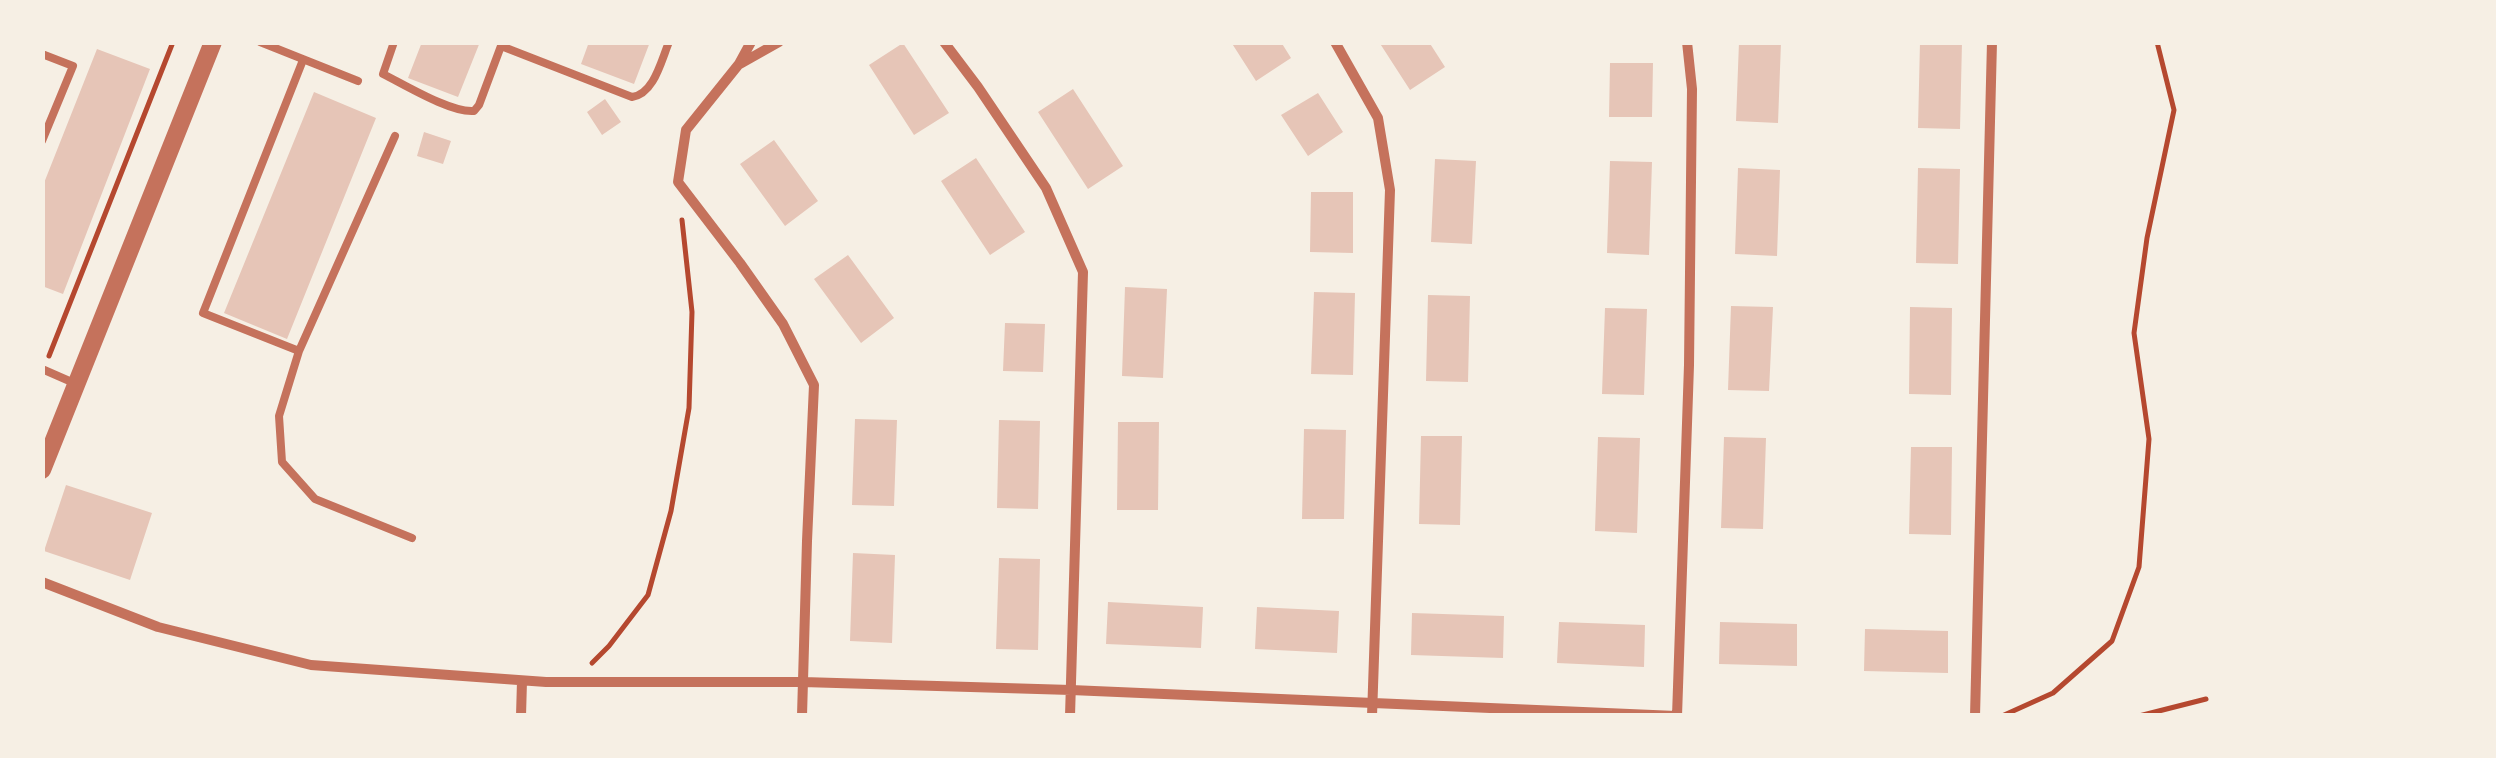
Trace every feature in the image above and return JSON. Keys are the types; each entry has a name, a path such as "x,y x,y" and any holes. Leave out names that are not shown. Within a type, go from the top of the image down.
{"street":[{"path":"42,470 214,42"},
{"path":"750,42 740,64 686,130 678,182 783,324 814,385 802,716"},
{"path":"740,64 780,42"},
{"path":"944,42 1046,188 1083,272 1070,716"},
{"path":"1335,42 1378,118 1390,190 1372,710"},
{"path":"42,582 158,627 312,665 573,682 804,682 1070,690 1372,710 1676,716 1689,365 1692,89 1687,42"},
{"path":"1975,716 1992,42"},
{"path":"521,716 522,680"}],"lane":[{"path":"260,42 358,81"},
{"path":"394,42 384,74 466,112 474,111 479,104 502,44 638,97 651,84 669,42"},
{"path":"42,54 73,66 42,142"},
{"path":"299,351 203,313 303,60"},
{"path":"395,136 299,351 279,416 282,462 315,499 412,538"},
{"path":"43,370 78,384"}],"path":[{"path":"43,370 173,42"},
{"path":"2002,716 2053,694 2112,641 2138,566 2149,439 2134,333 2146,238 2174,110 2157,42"},
{"path":"573,682 609,646 648,595 671,512 689,408 692,312 678,182"},
{"path":"2138,716 2206,698"}],"building":[{"path":"422,42 480,42 458,97 408,78"},
{"path":"589,42 650,42 634,84 581,64"},
{"path":"1231,42 1281,42 1291,58 1256,81"},
{"path":"1379,42 1429,42 1445,67 1410,90"},
{"path":"1739,42 1781,42 1778,123 1736,121"},
{"path":"1920,42 1962,42 1960,129 1918,128"},
{"path":"903,43 949,113 914,135 869,65"},
{"path":"97,49 150,69 63,294 42,286 42,188"},
{"path":"1610,63 1653,63 1652,117 1609,117"},
{"path":"1073,89 1123,166 1088,189 1038,112"},
{"path":"314,92 376,118 287,339 224,313"},
{"path":"1318,93 1343,132 1308,156 1281,115"},
{"path":"605,99 621,122 602,135 587,112"},
{"path":"424,132 451,141 443,164 417,156"},
{"path":"774,140 818,201 785,226 740,164"},
{"path":"976,158 1025,232 990,255 941,181"},
{"path":"1435,159 1476,161 1472,244 1431,242"},
{"path":"1610,161 1652,162 1649,255 1607,253"},
{"path":"1738,168 1780,170 1777,256 1735,254"},
{"path":"1918,168 1960,169 1958,264 1916,263"},
{"path":"1311,192 1353,192 1353,253 1310,252"},
{"path":"848,255 894,318 861,343 814,279"},
{"path":"1125,287 1167,289 1163,378 1122,376"},
{"path":"1314,292 1355,293 1353,375 1311,374"},
{"path":"1428,295 1470,296 1468,382 1426,381"},
{"path":"1731,306 1773,307 1769,391 1728,390"},
{"path":"1910,307 1952,308 1951,395 1909,394"},
{"path":"1605,308 1647,309 1644,395 1602,394"},
{"path":"1005,323 1045,324 1043,372 1003,371"},
{"path":"855,419 897,420 894,506 852,505"},
{"path":"999,420 1040,421 1038,509 997,508"},
{"path":"1118,422 1159,422 1158,510 1117,510"},
{"path":"1304,429 1346,430 1344,519 1302,519"},
{"path":"1421,436 1462,436 1460,525 1419,524"},
{"path":"1598,437 1640,438 1637,533 1595,531"},
{"path":"1724,437 1766,438 1763,529 1721,528"},
{"path":"1911,447 1952,447 1951,535 1909,534"},
{"path":"66,485 152,513 130,580 44,551"},
{"path":"853,553 895,555 892,643 850,641"},
{"path":"999,558 1040,559 1038,650 996,649"},
{"path":"1108,602 1203,607 1201,648 1106,644"},
{"path":"1257,607 1339,611 1337,653 1255,649"},
{"path":"1412,613 1504,616 1503,658 1411,655"},
{"path":"1559,622 1645,625 1644,667 1557,663"},
{"path":"1720,622 1797,624 1797,666 1719,664"},
{"path":"1865,629 1948,631 1948,673 1864,671"}]}
